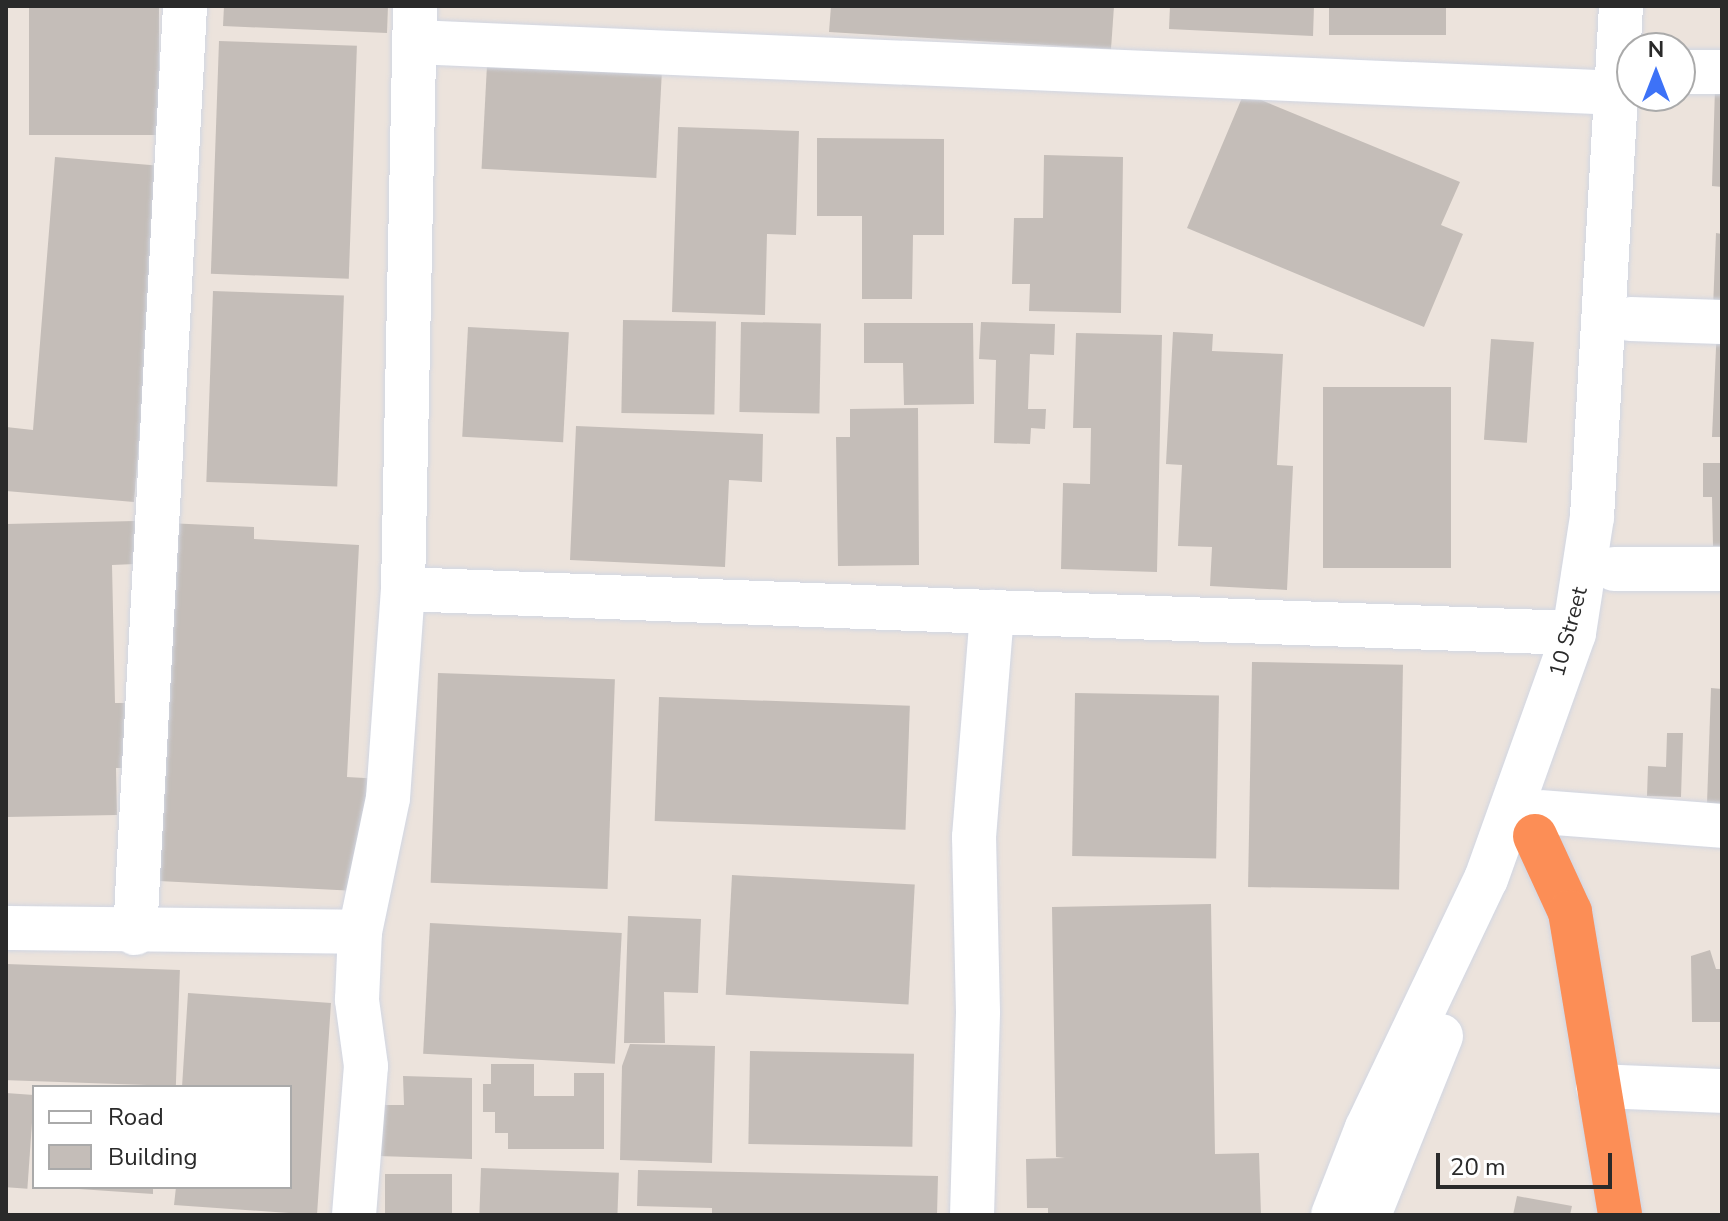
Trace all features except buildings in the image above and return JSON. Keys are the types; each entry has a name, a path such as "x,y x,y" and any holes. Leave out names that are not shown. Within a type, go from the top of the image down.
{"highway":[{"path":"1538,824 1570,912 1620,1215"}],"street":[{"path":"135,933 185,6"},
{"name":"10 Street","path":"1621,6 1624,32"},
{"path":"1642,6 1642,32"},
{"path":"354,1215 366,1066 357,1000 360,932 388,798 403,589 414,24 1616,94"},
{"path":"1696,72 1722,72"},
{"name":"10 Street","path":"1333,1215 1373,1115 1486,879 1574,633 1592,517 1629,112"},
{"name":"10 Street","path":"1369,1215 1461,989 1538,824 1598,637 1614,569 1630,319 1631,112"},
{"path":"1630,319 1722,322"},
{"path":"1614,569 1722,569"},
{"path":"403,589 1574,633"},
{"path":"972,1215 978,1012 974,823 992,612"},
{"path":"1538,824 1722,826"},
{"path":"6,928 135,933 360,932"},
{"path":"1598,1086 1722,1091"}]}
